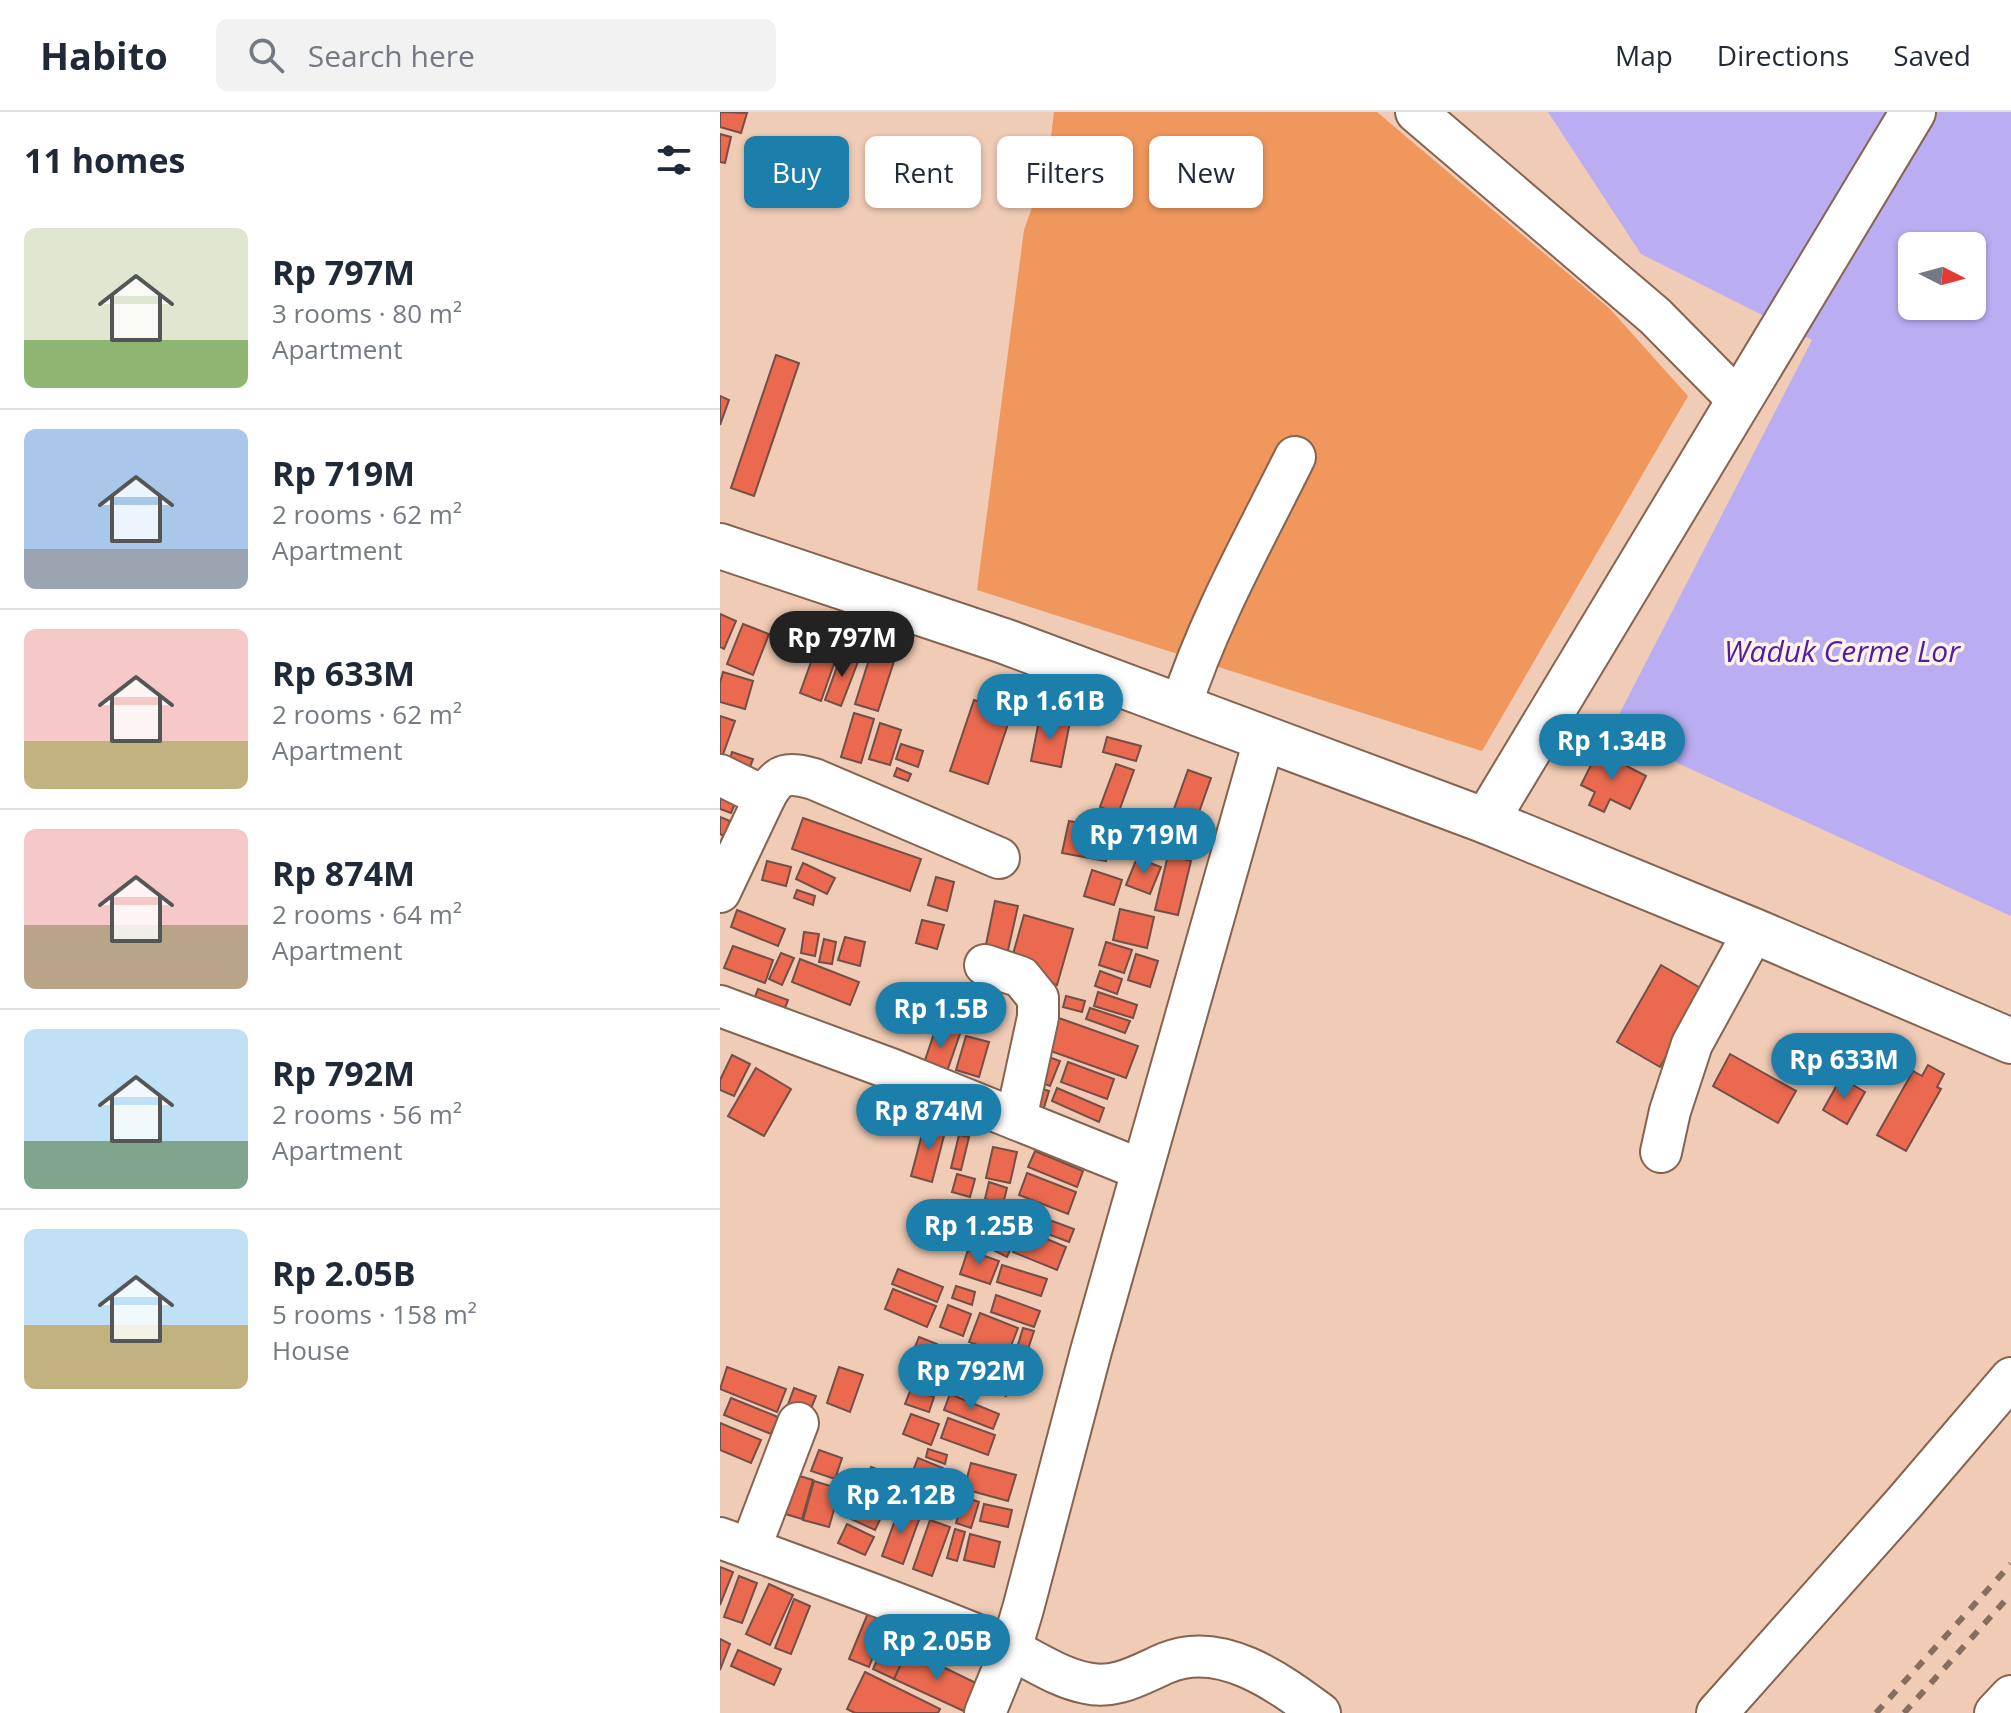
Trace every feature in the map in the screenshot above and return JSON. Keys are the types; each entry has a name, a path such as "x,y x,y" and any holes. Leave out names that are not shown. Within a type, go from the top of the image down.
{"main road":[{"path":"1486,821 1913,112"},
{"path":"720,546 1004,641 1486,821 2011,1041"}],"street":[{"path":"1416,112 1655,316 1738,400"},
{"path":"1181,706 1192,670 1230,587 1295,457"},
{"path":"985,1713 1011,1649 1264,740"},
{"path":"720,892 772,783 783,775 795,774 814,779 999,858"},
{"path":"720,775 765,797"},
{"path":"1661,1152 1692,1044 1754,931"},
{"path":"985,965 1021,977 1038,998 1038,1017 1016,1119"},
{"path":"720,1006 891,1069 1142,1170"},
{"path":"1717,1713 2011,1378"},
{"path":"798,1423 735,1543 865,1589 1011,1649 1059,1675 1088,1684 1111,1685 1133,1679 1186,1657 1222,1658 1238,1663 1320,1713"},
{"path":"1995,1713 2011,1696"}],"shaded area":[{"path":"1054,112 1377,112 1610,309 1688,396 1482,751 977,590 1024,230 1032,208 1133,208 1133,136 1051,136"}],"water":[{"name":"Waduk Cerme Lor","path":"1548,112 2011,112 2011,916 1610,732 1812,340 1641,254"}],"building":[{"path":"720,112 747,113 741,133 720,127"},
{"path":"720,134 731,137 725,163 720,162"},
{"path":"776,355 799,363 754,496 731,488"},
{"path":"720,396 729,400 720,425"},
{"path":"720,614 736,621 724,649 720,647"},
{"path":"743,624 769,634 753,675 727,664"},
{"path":"820,637 841,644 821,701 800,693"},
{"path":"842,653 859,659 841,706 825,700"},
{"path":"871,653 894,661 878,711 855,704"},
{"path":"723,672 753,681 745,709 720,702"},
{"path":"974,700 1012,712 988,784 950,771"},
{"path":"854,713 874,719 861,763 841,757"},
{"path":"720,716 735,721 721,760 720,759"},
{"path":"1040,716 1070,722 1061,767 1031,761"},
{"path":"880,723 901,730 890,765 869,759"},
{"path":"1107,737 1141,746 1136,761 1103,752"},
{"path":"901,744 923,751 918,767 896,759"},
{"path":"1598,751 1646,776 1630,809 1610,799 1604,812 1589,805 1595,792 1581,785"},
{"path":"732,752 753,759 746,778 726,772"},
{"path":"1116,764 1134,770 1118,814 1100,807"},
{"path":"897,768 911,774 908,781 894,776"},
{"path":"1188,770 1211,778 1192,832 1169,823"},
{"path":"720,784 740,791 731,813 720,809"},
{"path":"720,817 730,821 724,836 720,834"},
{"path":"803,818 921,859 910,891 792,849"},
{"path":"1069,821 1112,829 1106,861 1062,853"},
{"path":"1168,855 1191,861 1178,915 1155,910"},
{"path":"1137,858 1161,867 1150,894 1126,885"},
{"path":"767,861 791,867 786,886 762,880"},
{"path":"803,863 835,878 827,894 796,879"},
{"path":"1092,870 1122,880 1114,905 1084,896"},
{"path":"936,877 954,882 947,911 928,905"},
{"path":"797,890 815,896 813,905 794,898"},
{"path":"995,901 1018,906 1006,959 984,954"},
{"path":"1120,909 1154,917 1147,948 1113,940"},
{"path":"737,910 785,929 778,946 731,927"},
{"path":"1024,915 1073,929 1057,985 1008,972"},
{"path":"922,920 944,925 937,949 916,943"},
{"path":"804,932 819,934 815,956 801,953"},
{"path":"845,937 865,942 860,966 838,960"},
{"path":"824,939 836,942 832,964 819,962"},
{"path":"1106,942 1132,950 1124,973 1099,965"},
{"path":"733,946 773,960 765,983 724,968"},
{"path":"781,953 794,958 782,985 769,979"},
{"path":"1136,954 1158,961 1150,987 1128,980"},
{"path":"800,959 859,982 850,1005 792,982"},
{"path":"1661,965 1704,990 1660,1067 1617,1042"},
{"path":"1100,971 1122,979 1117,994 1095,986"},
{"path":"758,989 788,1000 783,1013 753,1002"},
{"path":"1098,992 1137,1005 1133,1018 1094,1006"},
{"path":"1066,996 1085,1001 1082,1012 1063,1007"},
{"path":"1090,1008 1130,1021 1125,1033 1086,1019"},
{"path":"1056,1017 1138,1046 1126,1078 1045,1049"},
{"path":"939,1019 962,1028 944,1080 921,1072"},
{"path":"966,1036 989,1042 979,1077 956,1070"},
{"path":"1730,1054 1796,1091 1778,1123 1713,1086"},
{"path":"732,1055 750,1064 734,1096 720,1090 720,1080"},
{"path":"1046,1056 1060,1061 1050,1086 1037,1081"},
{"path":"1068,1062 1114,1079 1107,1099 1061,1082"},
{"path":"1928,1065 1944,1074 1937,1087 1941,1089 1906,1151 1877,1135 1913,1071 1922,1076"},
{"path":"756,1068 791,1089 764,1136 728,1116"},
{"path":"1841,1078 1865,1092 1847,1124 1823,1110"},
{"path":"1036,1087 1049,1091 1043,1111 1029,1107"},
{"path":"1057,1088 1104,1108 1099,1122 1052,1101"},
{"path":"925,1123 946,1128 932,1182 911,1176"},
{"path":"959,1135 969,1137 961,1170 951,1168"},
{"path":"993,1147 1017,1152 1010,1183 986,1178"},
{"path":"1035,1151 1083,1171 1077,1187 1028,1167"},
{"path":"1027,1173 1076,1192 1068,1214 1019,1195"},
{"path":"957,1174 975,1179 970,1197 952,1192"},
{"path":"989,1182 1007,1188 1003,1204 985,1199"},
{"path":"1014,1212 1024,1219 1013,1237 1003,1230"},
{"path":"1036,1215 1074,1229 1069,1242 1032,1228"},
{"path":"1023,1229 1066,1247 1057,1270 1013,1252"},
{"path":"998,1235 1014,1242 1007,1257 991,1249"},
{"path":"968,1250 999,1261 990,1284 960,1274"},
{"path":"1002,1265 1047,1279 1041,1296 997,1282"},
{"path":"898,1269 943,1287 937,1302 892,1284"},
{"path":"956,1286 975,1292 972,1305 952,1298"},
{"path":"893,1289 936,1306 927,1327 885,1309"},
{"path":"996,1295 1040,1311 1034,1327 991,1312"},
{"path":"948,1305 971,1314 963,1336 940,1327"},
{"path":"980,1313 1018,1328 1007,1356 969,1342"},
{"path":"1023,1328 1034,1331 1024,1361 1014,1358"},
{"path":"919,1337 937,1344 930,1364 911,1357"},
{"path":"954,1349 1015,1370 1006,1396 945,1375"},
{"path":"727,1367 786,1389 777,1412 720,1389"},
{"path":"839,1367 863,1375 850,1412 827,1403"},
{"path":"794,1388 816,1396 806,1421 785,1413"},
{"path":"911,1389 934,1397 929,1412 905,1404"},
{"path":"950,1394 999,1414 993,1429 944,1410"},
{"path":"731,1398 778,1417 771,1434 724,1415"},
{"path":"911,1414 939,1424 931,1445 903,1434"},
{"path":"948,1418 995,1435 988,1455 941,1438"},
{"path":"720,1423 761,1440 751,1463 720,1450"},
{"path":"928,1449 947,1455 945,1464 926,1457"},
{"path":"819,1450 842,1458 835,1479 811,1471"},
{"path":"918,1458 943,1468 925,1514 900,1504"},
{"path":"971,1463 1016,1475 1008,1501 964,1489"},
{"path":"871,1467 901,1478 893,1497 863,1486"},
{"path":"786,1472 813,1480 802,1519 775,1511"},
{"path":"814,1481 840,1489 829,1527 803,1520"},
{"path":"865,1490 889,1501 875,1530 851,1519"},
{"path":"940,1491 957,1497 950,1519 932,1513"},
{"path":"964,1497 979,1502 971,1528 956,1523"},
{"path":"984,1504 1012,1510 1008,1527 980,1521"},
{"path":"899,1509 920,1517 903,1564 882,1556"},
{"path":"930,1520 950,1527 932,1576 913,1569"},
{"path":"847,1524 874,1537 865,1555 838,1543"},
{"path":"955,1529 965,1532 957,1561 947,1558"},
{"path":"970,1534 1000,1542 994,1567 964,1560"},
{"path":"720,1567 733,1572 720,1605"},
{"path":"739,1576 757,1583 742,1623 724,1617"},
{"path":"769,1584 793,1595 770,1645 746,1634"},
{"path":"794,1599 810,1606 791,1654 775,1648"},
{"path":"873,1601 892,1608 869,1667 849,1659"},
{"path":"720,1639 730,1644 720,1670"},
{"path":"886,1640 908,1650 894,1679 873,1669"},
{"path":"738,1650 781,1669 774,1685 731,1666"},
{"path":"908,1650 980,1685 968,1713 894,1679"},
{"path":"865,1672 940,1709 938,1713 855,1713 847,1709"}],"railway":[{"path":"1876,1713 2011,1564"},
{"path":"1904,1713 2011,1594"}]}
